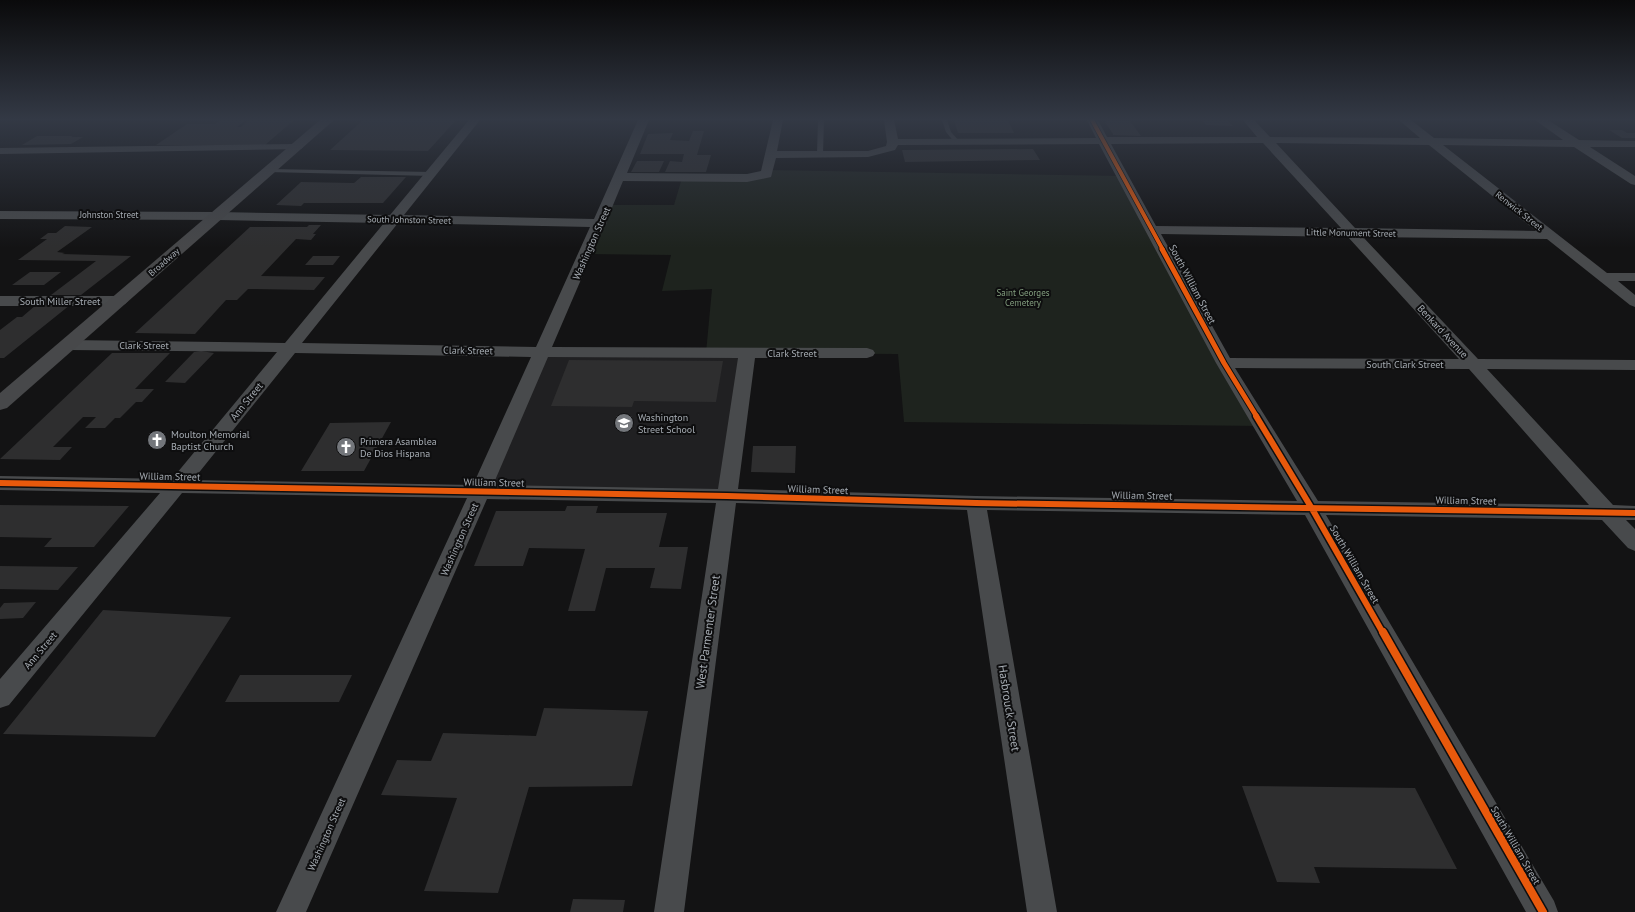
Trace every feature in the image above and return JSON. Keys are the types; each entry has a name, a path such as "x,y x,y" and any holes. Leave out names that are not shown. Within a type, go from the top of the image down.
{"street":[{"name":"Broadway","path":"0,404 279,163"},
{"name":"Ann Street","path":"0,698 178,486 289,347 441,163"},
{"name":"Washington Street","path":"291,912 543,352 625,163"},
{"path":"619,176 747,178 767,174 769,163"},
{"name":"South William Street","path":"1116,163 1224,363 1311,507 1543,912"},
{"name":"Benkard Avenue","path":"1288,163 1635,543"},
{"name":"Renwick Street","path":"1457,163 1635,302"},
{"path":"1606,163 1635,181"},
{"name":"Johnston Street","path":"0,215 218,216"},
{"name":"South Johnston Street","path":"218,216 600,223"},
{"name":"Little Monument Street","path":"1153,230 1549,235"},
{"path":"1604,278 1635,277"},
{"name":"South Miller Street","path":"0,301 120,301"},
{"name":"Clark Street","path":"68,345 289,347 543,352 867,353"},
{"name":"West Parmenter Street","path":"669,912 747,353"},
{"name":"South Clark Street","path":"1224,363 1635,365"},
{"name":"William Street","path":"0,483 727,496 976,503 1635,513"},
{"name":"Hasbrouck Street","path":"976,503 1042,912"}],"lane":[{"path":"270,171 432,174"}],"shaded area":[{"name":"Washington Street School","path":"543,352 747,353 727,496 480,492"}],"green space":[{"name":"Saint Georges Cemetery","path":"766,170 1123,176 1261,426 904,422 898,354 706,353 712,289 662,291 671,255 586,254 607,205 674,205 682,178 747,178"}],"building":[{"path":"636,163 663,163 659,172 631,172"},
{"path":"669,163 709,163 706,172 665,172"},
{"path":"361,177 406,177 383,203 304,203 301,206 276,205 301,182 354,183"},
{"path":"309,225 321,225 313,234 316,234 311,240 296,239 261,276 325,277 314,290 248,289 237,300 226,300 195,334 135,333 250,227 307,227"},
{"path":"65,226 92,227 57,252 65,253 62,254 131,256 81,295 51,295 96,261 18,260 47,239 40,239 48,233 56,233"},
{"path":"313,256 340,256 333,265 305,265"},
{"path":"30,272 61,272 44,285 12,285"},
{"path":"36,305 70,305 4,358 0,358 0,330 17,317 22,317"},
{"path":"201,351 214,353 185,383 165,382 194,352"},
{"path":"112,353 170,353 135,389 154,389 142,402 136,402 120,418 115,418 105,428 85,428 96,417 83,417 53,447 72,447 60,460 0,459"},
{"path":"569,360 723,361 716,402 634,401 632,407 551,406"},
{"name":"Primera Asamblea De Dios Hispana","path":"391,422 364,471 301,471 330,423"},
{"path":"753,446 796,446 795,473 751,472"},
{"path":"0,505 129,506 94,547 44,547 52,538 0,537"},
{"path":"567,506 598,506 596,513 667,513 659,547 688,547 681,589 650,588 655,568 606,568 595,611 568,611 585,549 529,548 523,566 474,566 496,511 565,511"},
{"path":"0,566 78,567 58,590 0,589"},
{"path":"36,602 23,618 0,619 0,608 4,603"},
{"path":"103,610 231,617 155,737 3,734"},
{"path":"240,675 352,675 339,702 225,702"},
{"path":"544,708 648,711 632,786 529,787 498,893 424,891 457,798 381,795 397,760 431,761 443,733 536,736"},
{"path":"1242,786 1415,788 1457,869 1314,867 1320,883 1277,882"},
{"path":"573,899 625,900 623,912 570,912"}],"cycle path":[{"path":"1115,163 1224,363 1311,507 1543,912"},
{"path":"0,483 727,496 976,503 1635,513"}],"place":[{"name":"Washington Street School","path":"624,423"},
{"name":"Moulton Memorial Baptist Church","path":"157,440"},
{"name":"Primera Asamblea De Dios Hispana","path":"346,447"}]}
